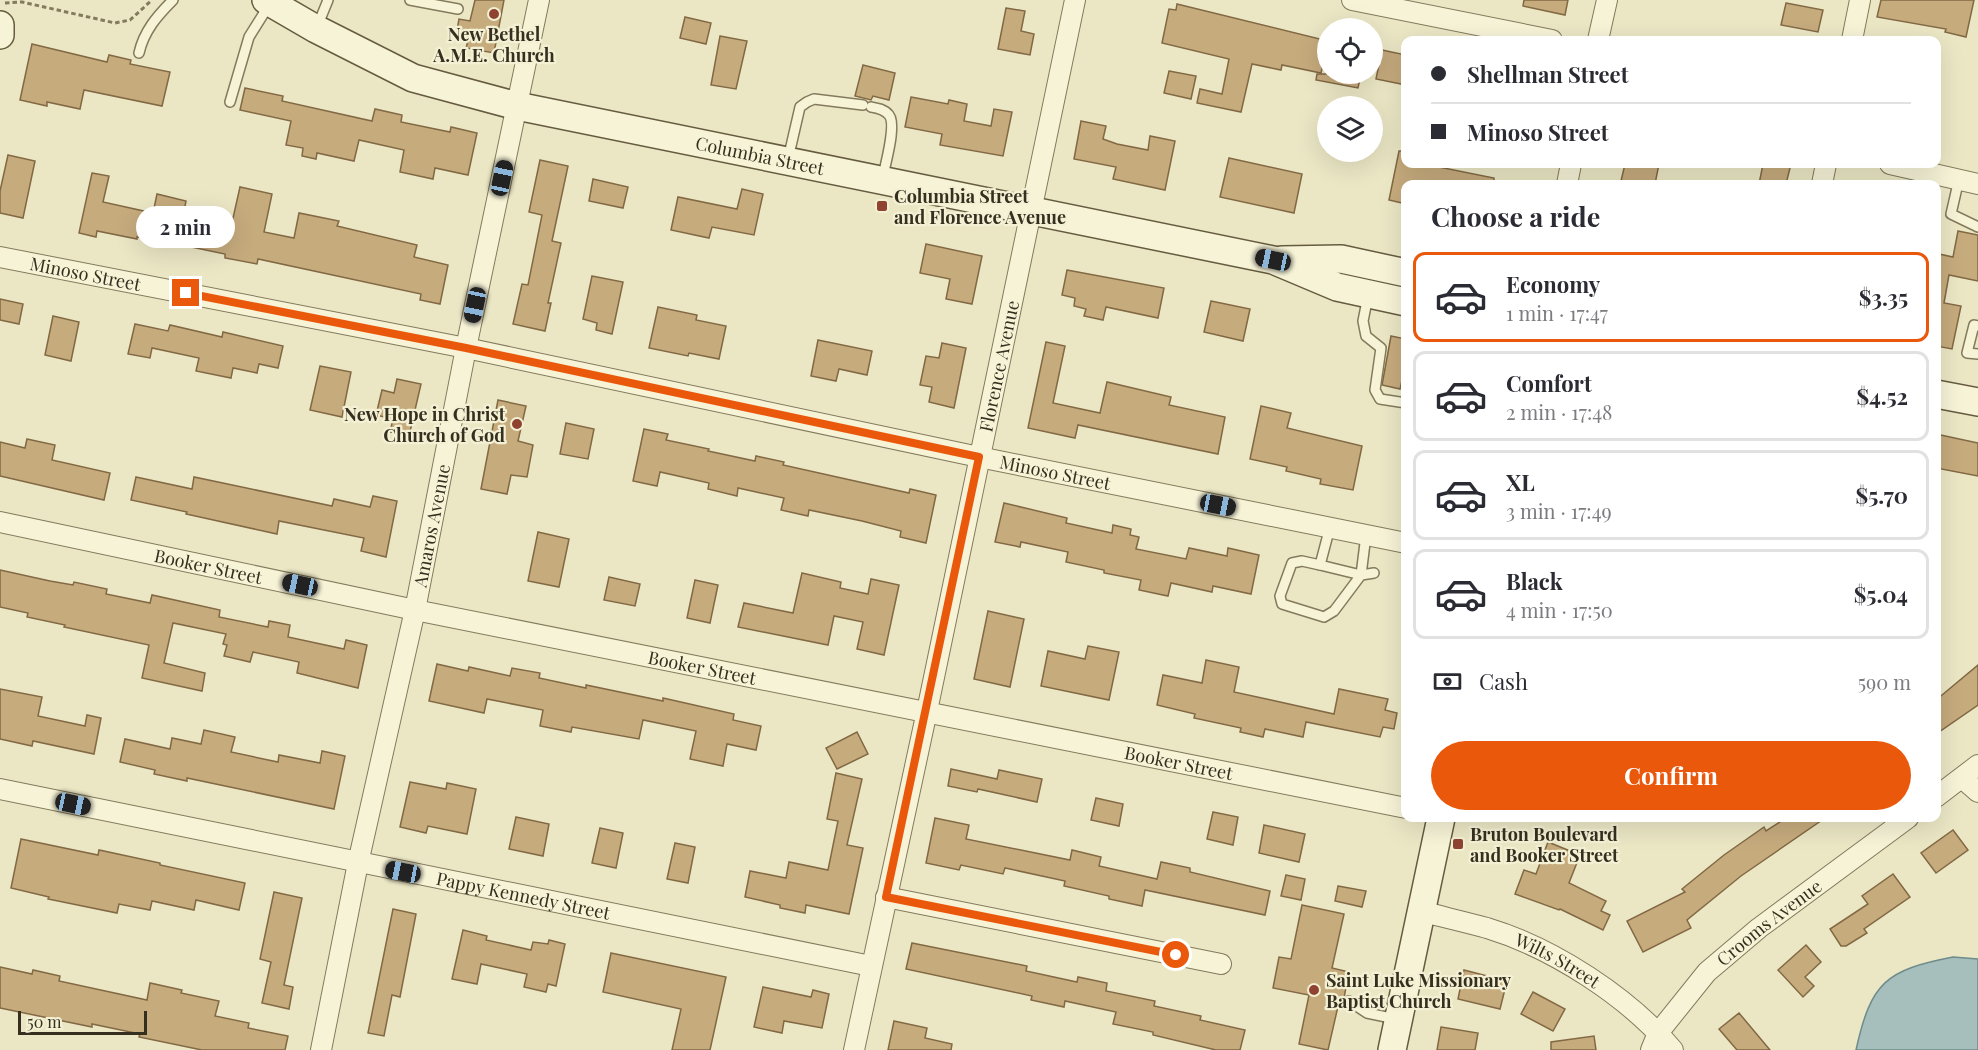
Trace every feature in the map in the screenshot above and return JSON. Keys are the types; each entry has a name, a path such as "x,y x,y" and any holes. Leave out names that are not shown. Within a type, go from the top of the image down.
{"street":[{"name":"Amaros Avenue","path":"321,1050 358,863 415,609 466,348 539,0"},
{"name":"Florence Avenue","path":"854,1050 1075,0"},
{"path":"1352,0 1532,36"},
{"path":"1599,36 1607,0"},
{"path":"1853,36 1860,0"},
{"name":"Columbia Street","path":"268,2 413,78 517,106 1273,260 1337,287 1401,301"},
{"path":"0,25 0,35"},
{"path":"1909,168 1969,181"},
{"name":"Minoso Street","path":"0,257 466,348 979,457 1401,542"},
{"name":"Columbia Street","path":"1273,260 1341,259 1401,272"},
{"path":"1941,395 1978,402"},
{"name":"Booker Street","path":"0,522 415,609 1401,807"},
{"path":"1941,793 1978,765"},
{"path":"1962,778 1978,792"},
{"name":"Pappy Kennedy Street","path":"0,789 871,966"},
{"path":"1392,1050 1440,822"},
{"name":"Crooms Avenue","path":"1655,1041 1707,972 1759,928 1903,822"},
{"path":"886,897 1221,964"},
{"name":"Wilts Street","path":"1420,911 1489,929 1545,952 1595,980 1655,1041 1673,1050"}],"lane":[{"path":"139,53 142,36 173,0"},
{"path":"316,29 328,0"},
{"path":"410,0 458,9"},
{"path":"230,102 246,44 268,2"},
{"path":"787,161 800,107 807,102 814,99 867,106 888,113 892,124 882,180"},
{"path":"1969,181 1952,214 1978,227"},
{"path":"1368,294 1363,321 1366,336 1381,348 1375,390 1380,399 1401,402"},
{"path":"1978,326 1974,325 1967,353 1978,354"},
{"path":"1320,565 1330,528"},
{"path":"1366,535 1361,575 1334,611 1324,617 1282,604 1280,596 1292,562 1302,561 1361,575 1374,573"},
{"path":"1349,1001 1367,1013 1398,1020"}],"path":[{"path":"0,3 22,2 115,23 130,20 152,0"}],"water":[{"path":"1953,957 1978,959 1978,1050 1856,1050 1868,1009 1885,983 1912,967"}],"building":[{"path":"475,0 504,0 494,53 466,48 469,37 456,35 459,19 470,21"},
{"path":"1524,0 1568,0 1565,15 1523,6"},
{"path":"1881,0 1974,0 1966,37 1945,32 1946,29 1877,17"},
{"path":"1786,3 1823,10 1818,32 1781,25"},
{"path":"1177,4 1317,38 1317,72 1282,65 1281,70 1252,64 1241,112 1197,103 1200,89 1222,94 1229,59 1162,43 1169,9 1176,10"},
{"path":"1006,8 1025,11 1021,31 1034,34 1030,55 998,49"},
{"path":"685,17 711,23 706,44 680,38"},
{"path":"720,36 747,41 736,89 711,85"},
{"path":"32,44 107,62 109,55 131,60 130,64 170,72 162,106 84,90 80,109 47,102 47,106 20,100"},
{"path":"1383,50 1401,54 1401,84 1383,80"},
{"path":"863,65 895,73 889,100 873,96 871,100 855,96"},
{"path":"1169,71 1196,76 1191,99 1164,93"},
{"path":"1337,84 1359,84 1358,88"},
{"path":"245,88 283,96 282,101 372,121 375,109 402,115 401,122 450,132 451,127 477,133 468,175 435,168 433,179 400,172 404,150 359,140 354,161 317,153 316,159 302,156 303,148 286,145 291,121 240,110"},
{"path":"911,97 948,104 949,100 967,104 964,121 991,126 994,109 1012,112 1003,156 940,145 942,134 905,127"},
{"path":"1081,121 1106,126 1103,139 1117,144 1148,150 1150,136 1175,141 1165,190 1113,179 1116,167 1074,159"},
{"path":"1399,151 1401,151 1401,168 1444,168 1494,178 1494,180 1401,180 1401,203 1389,200"},
{"path":"8,155 35,161 23,218 0,213 0,191"},
{"path":"1229,158 1302,174 1294,213 1220,197"},
{"path":"540,160 568,166 552,241 561,243 548,303 551,303 545,331 513,324 522,284 528,285 542,215 529,212"},
{"path":"1624,168 1658,168 1656,180 1621,180"},
{"path":"1762,168 1790,168 1787,180 1760,180"},
{"path":"92,173 109,176 103,202 153,213 157,194 186,201 183,217 231,227 240,187 272,194 264,232 294,238 299,213 339,221 337,226 417,245 414,257 448,265 440,304 420,300 421,294 258,259 257,264 225,258 225,254 137,237 137,239 97,231 96,237 79,233"},
{"path":"593,179 628,187 623,208 589,201"},
{"path":"742,189 763,194 754,235 712,227 709,238 671,230 678,197 737,209"},
{"path":"1958,231 1978,235 1978,281 1949,275 1944,303 1961,306 1952,349 1941,347 1941,254 1953,257"},
{"path":"926,244 982,256 972,304 946,299 950,279 920,273"},
{"path":"1067,270 1164,288 1158,318 1106,307 1103,320 1084,316 1086,309 1074,306 1075,298 1062,295"},
{"path":"592,276 623,282 612,334 596,330 597,323 583,319"},
{"path":"0,299 23,304 19,324 0,320"},
{"path":"1211,301 1250,309 1243,341 1204,332"},
{"path":"658,307 697,315 696,320 726,326 719,359 689,353 688,356 649,348"},
{"path":"53,316 79,322 71,361 45,355"},
{"path":"135,324 168,331 170,325 222,337 223,332 283,346 278,368 259,364 257,373 233,368 231,378 196,371 199,358 152,348 150,358 128,354"},
{"path":"1391,336 1401,338 1400,389 1382,385"},
{"path":"818,340 872,351 867,375 839,369 836,381 811,376"},
{"path":"1046,342 1065,346 1053,403 1100,413 1107,382 1171,397 1169,405 1225,417 1218,454 1078,425 1075,438 1028,428"},
{"path":"942,343 966,348 954,408 929,402 932,387 920,385 926,356 939,358"},
{"path":"320,366 351,372 342,417 310,410"},
{"path":"397,379 421,384 409,436 390,432 393,419 376,415 382,390 394,393"},
{"path":"498,400 526,406 518,441 533,445 527,477 511,475 507,494 481,489"},
{"path":"1261,406 1291,413 1287,428 1362,446 1353,490 1320,484 1321,479 1286,471 1287,467 1250,459"},
{"path":"566,423 594,429 588,459 560,454"},
{"path":"644,429 668,434 666,440 709,449 708,451 755,461 756,456 784,462 783,465 909,493 910,489 936,495 926,543 900,537 901,531 862,521 809,510 808,516 781,510 784,498 738,488 737,496 708,489 709,483 660,472 657,486 633,481"},
{"path":"1941,435 1978,443 1978,476 1941,469"},
{"path":"27,439 55,445 52,460 110,473 104,500 0,476 0,442 25,448"},
{"path":"136,477 192,489 194,477 332,506 334,499 370,507 373,496 397,501 386,557 361,551 364,538 279,521 277,534 131,500"},
{"path":"1004,503 1067,518 1066,523 1112,533 1113,525 1131,529 1130,535 1139,537 1136,549 1186,559 1189,548 1227,556 1228,548 1259,555 1251,594 1213,586 1212,592 1171,583 1168,596 1139,590 1141,580 1104,573 1104,570 1066,562 1068,552 1021,542 1020,547 995,542"},
{"path":"538,532 569,539 559,587 528,581"},
{"path":"0,570 50,581 73,585 74,582 107,589 106,594 150,603 152,595 220,610 219,617 268,627 269,621 290,625 288,637 344,649 346,640 367,645 358,688 297,673 299,662 253,652 250,662 224,656 227,645 223,644 226,634 173,623 164,663 205,673 202,691 142,678 149,645 64,627 65,625 27,617 28,613 0,607"},
{"path":"802,573 841,582 840,588 868,594 871,579 899,585 884,655 857,649 863,622 834,616 828,645 738,627 744,603 793,613"},
{"path":"609,577 640,584 635,606 604,600"},
{"path":"695,580 718,585 710,623 687,618"},
{"path":"988,611 1024,619 1010,687 974,679"},
{"path":"1088,646 1119,652 1109,700 1041,686 1048,651 1085,659"},
{"path":"1206,660 1239,667 1234,692 1334,714 1339,689 1388,699 1385,710 1397,713 1394,729 1383,727 1380,737 1306,722 1303,737 1265,729 1263,737 1240,732 1241,728 1194,718 1195,714 1157,705 1163,675 1202,683"},
{"path":"437,664 468,671 469,667 510,676 512,668 540,673 539,678 586,688 586,685 663,701 663,698 734,714 733,720 761,726 756,750 727,744 723,766 690,759 696,731 643,720 639,739 572,727 571,732 540,726 543,710 487,699 484,713 429,701"},
{"path":"1978,665 1978,705 1941,731 1941,696"},
{"path":"0,689 42,697 38,716 85,726 87,715 101,718 94,754 33,741 32,746 0,739"},
{"path":"204,730 235,737 231,752 278,762 279,755 320,763 322,751 345,756 334,809 187,778 187,781 154,774 155,770 120,762 125,739 170,749 172,738 201,744"},
{"path":"857,732 868,754 837,769 826,748"},
{"path":"951,769 997,779 999,770 1042,779 1037,802 978,789 977,792 948,786"},
{"path":"836,773 862,779 847,845 863,848 849,914 806,905 805,913 745,897 750,871 786,878 789,862 828,870 838,821 827,819"},
{"path":"410,782 446,789 447,783 476,789 467,834 428,826 426,833 400,827"},
{"path":"1096,798 1123,804 1119,826 1091,820"},
{"path":"1213,812 1238,817 1233,845 1207,839"},
{"path":"516,817 549,824 543,856 509,849"},
{"path":"935,818 969,825 966,839 1070,860 1072,850 1101,857 1099,866 1157,879 1161,862 1190,868 1190,872 1270,891 1265,915 1145,890 1142,906 1064,886 1065,881 1005,868 1003,874 961,865 959,870 926,863"},
{"path":"1780,822 1819,822 1741,876 1687,920 1691,928 1643,952 1627,921 1685,892 1682,889 1724,855 1764,827 1766,831"},
{"path":"1264,825 1305,834 1299,862 1259,853"},
{"path":"600,828 623,833 616,868 592,863"},
{"path":"1953,830 1968,850 1936,873 1921,853"},
{"path":"21,839 98,855 99,850 245,883 239,910 196,900 194,910 152,901 150,910 119,904 117,913 48,899 49,897 11,888"},
{"path":"1548,842 1580,855 1569,883 1606,901 1601,911 1610,915 1603,930 1560,909 1515,894 1524,870 1536,874"},
{"path":"675,843 695,847 688,883 667,879"},
{"path":"1893,874 1910,897 1864,929 1867,933 1846,946 1841,946 1830,929 1868,904 1862,896"},
{"path":"1286,875 1305,879 1301,900 1281,896"},
{"path":"1338,886 1366,891 1362,907 1335,901"},
{"path":"274,892 302,898 284,985 293,987 289,1009 262,1003 271,962 260,959"},
{"path":"1302,905 1344,914 1332,968 1349,972 1343,1003 1339,1002 1328,1050 1299,1044 1309,995 1273,988 1279,957 1291,959"},
{"path":"393,909 416,914 400,997 392,995 384,1036 368,1033"},
{"path":"463,930 487,936 486,940 531,950 533,942 548,944 549,940 565,944 556,986 548,984 546,992 524,987 527,974 481,964 477,984 452,979"},
{"path":"912,943 1027,966 1026,971 1077,982 1078,977 1107,983 1106,991 1155,1001 1154,1006 1201,1016 1200,1020 1245,1030 1240,1050 1216,1050 1153,1035 1153,1032 1113,1024 1116,1012 1065,1001 1064,1007 1031,1000 1032,996 906,969"},
{"path":"1806,945 1821,962 1805,977 1814,986 1803,997 1778,970"},
{"path":"611,953 726,977 710,1050 672,1050 681,1009 603,992"},
{"path":"0,967 32,974 33,970 60,976 59,981 147,1000 150,983 182,990 181,993 219,1001 215,1016 249,1023 248,1028 288,1036 285,1050 202,1050 139,1037 140,1034 92,1024 92,1027 0,1008"},
{"path":"1464,970 1507,981 1500,1009 1458,999"},
{"path":"763,987 811,997 813,990 829,994 822,1028 784,1021 782,1033 754,1027"},
{"path":"1533,992 1565,1009 1553,1031 1521,1014"},
{"path":"1739,1013 1770,1050 1737,1050 1719,1029"},
{"path":"894,1021 927,1028 925,1038 952,1044 951,1050 888,1050"},
{"path":"1441,1027 1478,1033 1475,1050 1437,1050"},
{"path":"1594,1036 1596,1050 1551,1050 1551,1042"}],"place":[{"name":"New Bethel A.M.E. Church","path":"494,14"},
{"name":"Columbia Street and Florence Avenue","path":"882,206"},
{"name":"New Hope in Christ Church of God","path":"517,424"},
{"name":"Bruton Boulevard and Booker Street","path":"1458,844"},
{"name":"Saint Luke Missionary Baptist Church","path":"1314,990"}],"route":[{"path":"186,293 466,348 979,457 886,897 1176,955"}]}
